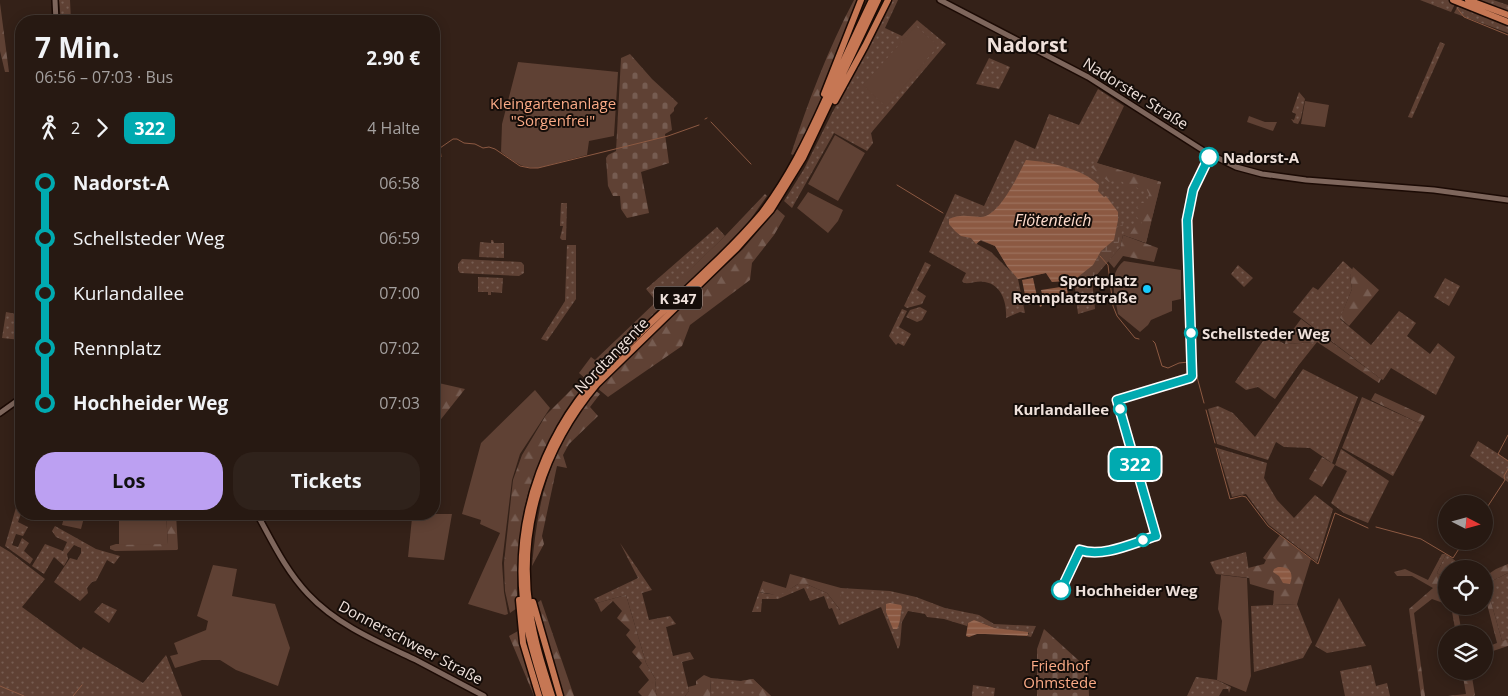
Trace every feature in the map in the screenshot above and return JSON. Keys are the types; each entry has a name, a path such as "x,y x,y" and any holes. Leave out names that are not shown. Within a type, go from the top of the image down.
{"highway":[{"name":"K 347","path":"816,119 838,54 861,0"},
{"name":"Nordtangente","path":"780,192 872,0"},
{"name":"Nordtangente","path":"546,696 527,613 524,577 530,527 540,482 558,440 595,382 737,248 780,192 803,158 878,0"},
{"name":"K 347","path":"826,111 833,104 843,87 888,0"},
{"path":"1453,0 1467,2 1508,15"},
{"path":"1467,2 1508,22"},
{"name":"K 347","path":"524,577 519,586 525,600 527,613 560,696"},
{"name":"K 347","path":"527,613 523,643 539,696"},
{"name":"Nordtangente","path":"527,613 552,696"}],"street":[{"path":"54,0 55,15"},
{"name":"Nadorster Straße","path":"940,0 1088,77 1210,154 1236,167 1262,174 1310,180 1457,192 1508,200"},
{"path":"0,414 15,403"},
{"name":"Donnerschweer Straße","path":"260,520 292,575 309,596 338,620 484,696"}],"green space":[{"path":"59,0 70,0 71,15 60,15"},
{"path":"854,0 858,0 813,121 793,155 791,154 819,76"},
{"path":"891,0 898,0 885,28 902,36 917,20 946,44 871,133 873,143 867,151 834,133 792,208 784,201 804,169"},
{"path":"1420,0 1457,0 1451,12"},
{"path":"1461,0 1493,0 1508,5 1508,33 1454,13"},
{"path":"0,3 9,72 5,72 0,51"},
{"path":"916,26 938,46 886,107 863,85"},
{"path":"1440,42 1445,44 1412,118 1408,117"},
{"path":"630,54 652,79 678,103 670,115 672,130 665,134 669,163 641,172 649,213 627,218 621,209 620,196 613,196 608,186 606,158 616,151 621,58"},
{"path":"989,58 1010,67 999,89 976,84"},
{"name":"Kleingartenanlage \"Sorgenfrei\"","path":"518,62 618,72 614,136 589,141 587,155 538,168 522,166 501,152 502,124"},
{"path":"1098,89 1124,106 1097,163 1161,182 1146,243 1123,235 1120,248 1092,280 1095,309 1078,314 1074,280 1052,282 1046,273 1018,279 1025,313 1020,312 1006,318 1006,306 996,287 983,282 964,283 962,281 966,273 929,252 955,194 984,206 1015,140 1035,149 1049,114 1079,125","holes":["979,240 995,246 1010,271 991,252 977,244"]},
{"path":"1299,92 1305,99 1298,124 1294,123 1291,119 1294,120 1296,114 1292,112"},
{"path":"1305,101 1329,105 1325,127 1301,124"},
{"path":"1249,116 1265,122 1277,122 1273,131 1247,122"},
{"path":"835,135 865,153 838,201 808,184"},
{"path":"1096,163 1161,182 1146,242 1129,236 1135,226 1141,226 1142,223 1136,216 1138,212 1137,207 1140,203 1147,203 1149,194 1146,188 1139,189 1136,187 1129,194 1126,192 1125,184 1119,179 1109,182 1091,167"},
{"path":"808,192 843,210 838,221 828,233 797,208"},
{"path":"765,194 767,196 745,227 730,244 588,381 579,373 591,357 595,360 725,236"},
{"path":"561,203 567,203 566,240 560,238 563,226 560,226"},
{"path":"777,209 785,216 774,235 752,263 750,280 690,325 682,346 608,397 597,388 743,249"},
{"path":"1123,224 1122,233 1116,248 1098,274 1092,280 1074,280 1093,265 1116,228"},
{"path":"717,227 725,236 657,302 646,289"},
{"path":"1123,235 1158,248 1154,262 1123,256 1114,268 1108,261 1120,248"},
{"path":"491,240 494,243 504,243 504,258 479,257 480,242 491,243"},
{"path":"567,245 576,245 576,299 547,341 541,339 565,301"},
{"path":"462,259 521,262 524,265 524,273 519,276 460,273 458,264"},
{"name":"Sportplatz Rennplatzstraße","path":"1124,261 1181,270 1181,299 1172,301 1172,311 1151,320 1140,332 1118,314 1114,293 1114,279 1115,273"},
{"path":"1343,261 1353,270 1350,276 1352,289 1340,319 1371,345 1399,311 1416,323 1407,336 1430,354 1438,343 1455,357 1436,395 1391,368 1383,380 1381,379 1293,312 1313,287 1318,290"},
{"path":"925,262 931,265 917,290 926,296 922,304 907,308 904,306"},
{"path":"1238,265 1253,278 1244,287 1231,274"},
{"path":"1353,267 1379,290 1349,326 1340,318 1352,289 1350,276"},
{"path":"478,277 503,278 502,293 491,292 491,295 488,295 488,292 478,292"},
{"path":"1445,278 1460,286 1449,306 1434,297"},
{"path":"920,307 927,311 922,320 917,322 906,317 910,310"},
{"path":"902,309 907,311 899,327 911,334 904,346 898,343 896,345 889,336"},
{"path":"6,312 15,314 15,339 2,338"},
{"path":"1301,319 1381,379 1379,383 1317,342 1285,344 1286,339"},
{"path":"1267,335 1285,344 1317,342 1275,399 1258,387 1246,390 1235,382"},
{"path":"1303,369 1358,397 1332,463 1310,448 1284,447 1276,442 1268,460 1217,444 1208,409 1218,406 1233,413 1255,437"},
{"path":"579,382 584,386 566,412 550,441 530,487 519,541 517,608 510,613 505,591 504,563 513,480 522,455 546,415"},
{"path":"440,383 465,389 440,420"},
{"path":"535,390 550,408 520,454 512,480 502,563 508,614 505,615 468,604 500,533 480,524 481,520 462,514 481,443"},
{"path":"596,391 600,394 590,407 598,416 569,444 563,455 567,468 557,466 542,536 544,544 532,566 538,517 549,473 568,432"},
{"path":"1375,393 1425,416 1421,424 1371,400"},
{"path":"1362,397 1421,424 1393,476 1342,448"},
{"path":"1478,441 1508,460 1508,482 1470,456"},
{"path":"1217,448 1267,463 1264,478 1277,500 1294,518 1315,495 1333,509 1317,562 1269,525 1246,494 1232,497"},
{"path":"1341,449 1389,481 1368,523 1344,513 1331,503 1347,471 1335,465"},
{"path":"1322,457 1335,465 1322,487 1309,479"},
{"path":"15,511 15,520 19,520 18,522 28,527 23,536 16,534 12,545 18,547 22,538 29,543 24,551 33,559 30,564 5,546"},
{"path":"440,514 452,514 444,560 408,557 412,520 440,520"},
{"path":"63,520 83,520 81,529 62,525"},
{"path":"119,520 166,520 168,544 119,545"},
{"path":"166,520 176,520 177,550 115,551 110,549 110,546 116,544 168,544"},
{"path":"55,526 96,549 120,556 114,564 107,560 96,581 92,582 87,588 88,593 80,601 54,582 70,558 77,560 81,553 81,548 74,545 67,554 68,559 64,566 54,557 44,574 32,566 45,544 63,551 67,542 56,537 52,531"},
{"path":"1280,535 1311,559 1297,604 1273,605 1274,591 1250,584 1248,568 1264,564 1266,560 1263,558"},
{"path":"620,543 652,590 642,593 649,620 670,616 676,624 666,627 673,656 690,652 694,659 682,662 689,691 685,696 657,696 655,689 656,680 646,663 626,595 597,603 594,599 638,578"},
{"path":"0,546 45,579 22,607 81,650 83,647 143,683 166,655 182,696 0,696"},
{"path":"1246,552 1250,578 1216,574 1210,562"},
{"path":"1442,554 1446,554 1443,560 1439,560"},
{"path":"1446,554 1454,560 1443,560"},
{"path":"1438,561 1438,601 1432,599 1414,613 1425,696 1421,696 1409,609 1433,588 1412,576 1397,576 1394,572 1405,569 1428,580"},
{"path":"1508,564 1508,573 1493,580 1493,571"},
{"path":"213,565 237,569 232,596 275,604 290,648 278,686 236,670 220,660 202,660 175,668 170,656 178,654 174,643 206,630 208,621 197,616"},
{"path":"1508,573 1508,639 1502,641 1493,609 1493,580"},
{"path":"790,574 841,588 841,611 827,593 806,584 798,584 777,595 759,592 763,581 786,588"},
{"path":"1221,575 1247,578 1251,676 1246,692 1217,680 1222,621 1218,609"},
{"path":"798,584 806,584 827,593 840,610 841,588 890,591 916,597 945,608 979,615 994,624 1036,626 1031,637 1027,636 1029,633 995,628 982,623 968,623 967,626 908,611 902,622 898,649 881,607 839,625 832,608 829,609 824,596 810,601 804,588 778,599 762,599 761,612 752,612 759,592 780,593"},
{"path":"626,595 646,663 656,680 655,689 657,696 642,696 638,692 649,680 639,667 642,663 632,652 636,647 626,635 630,630 617,618 622,611 613,601 601,612 597,603"},
{"path":"1339,598 1366,646 1327,653 1315,646"},
{"path":"541,600 574,696 563,696 536,604"},
{"path":"102,603 117,610 109,623 94,612"},
{"path":"1297,604 1312,642 1303,658 1254,672 1251,606"},
{"path":"1493,609 1502,641 1508,639 1508,646 1493,651 1493,645 1497,643 1490,615 1493,615"},
{"path":"1453,615 1459,615 1460,625 1454,625"},
{"name":"Friedhof Ohmstede","path":"1044,629 1088,669 1089,696 1037,696 1037,649"},
{"path":"518,631 537,696 534,696 509,636"},
{"path":"1371,665 1376,686 1387,683 1390,696 1345,696 1340,671"},
{"path":"704,675 711,678 710,696 685,696 689,691 688,687 696,685 696,681"},
{"path":"1196,677 1217,680 1231,687 1229,693 1228,689 1223,689 1219,696 1187,696"},
{"path":"711,678 741,681 753,679 771,696 710,696"},
{"path":"753,679 771,696 760,696 752,690 743,690 739,685 741,681"},
{"path":"1464,680 1472,680 1474,696 1448,696 1466,694"},
{"path":"973,685 995,688 994,696 972,696"}],"water":[{"name":"Flötenteich","path":"1026,160 1055,164 1084,174 1099,185 1098,191 1104,197 1106,196 1118,212 1114,240 1101,251 1093,265 1074,280 1052,282 1046,273 1018,279 1007,266 995,246 981,240 976,244 971,238 961,236 949,224 949,219 956,216 980,217 994,211 1007,195"},
{"path":"1033,278 1038,301 1042,306 1040,307 1039,303 1027,305 1022,280"},
{"path":"1067,286 1068,297 1044,302 1041,290"},
{"path":"1278,567 1286,568 1290,571 1292,577 1290,584 1283,583 1279,576 1273,572"},
{"path":"886,604 901,605 902,607 897,629 893,629 886,612"},
{"path":"974,620 995,628 1028,632 1028,635 977,634 969,637 966,636 968,623"}],"waterway":[{"path":"1457,8 1464,17 1508,35"},
{"path":"711,122 751,164"},
{"path":"440,148 453,139 457,139 464,143 495,149 520,166 538,168 668,136 699,125"},
{"path":"440,148 440,157"},
{"path":"897,185 943,213"},
{"path":"1100,256 1108,265 1113,306 1117,316 1135,338 1139,339"},
{"path":"1153,341 1162,366 1168,368 1179,363 1189,362"},
{"path":"1196,363 1196,373 1204,403"},
{"path":"1206,410 1215,443"},
{"path":"1508,435 1498,454 1508,461"},
{"path":"1216,448 1230,499 1246,497 1268,526 1318,564 1335,513 1368,528"},
{"path":"1493,498 1505,480 1504,476 1508,469"},
{"path":"1376,527 1421,539 1438,549"},
{"path":"1440,550 1453,558 1458,550"},
{"path":"73,696 82,685"},
{"path":"0,686 24,696"}],"bus line":[{"name":"322","path":"1061,590 1080,550 1089,553 1115,548 1156,536 1117,400 1190,378 1194,372 1186,231 1193,190 1209,157"}],"place":[{"name":"Nadorst-A","path":"1209,157"},
{"name":"Sportplatz Rennplatzstraße","path":"1147,289"},
{"name":"Schellsteder Weg","path":"1191,333"},
{"name":"Kurlandallee","path":"1120,409"},
{"name":"Hochheider Weg","path":"1061,590"}],"district":[{"name":"Nadorst","path":"1027,44"}]}
